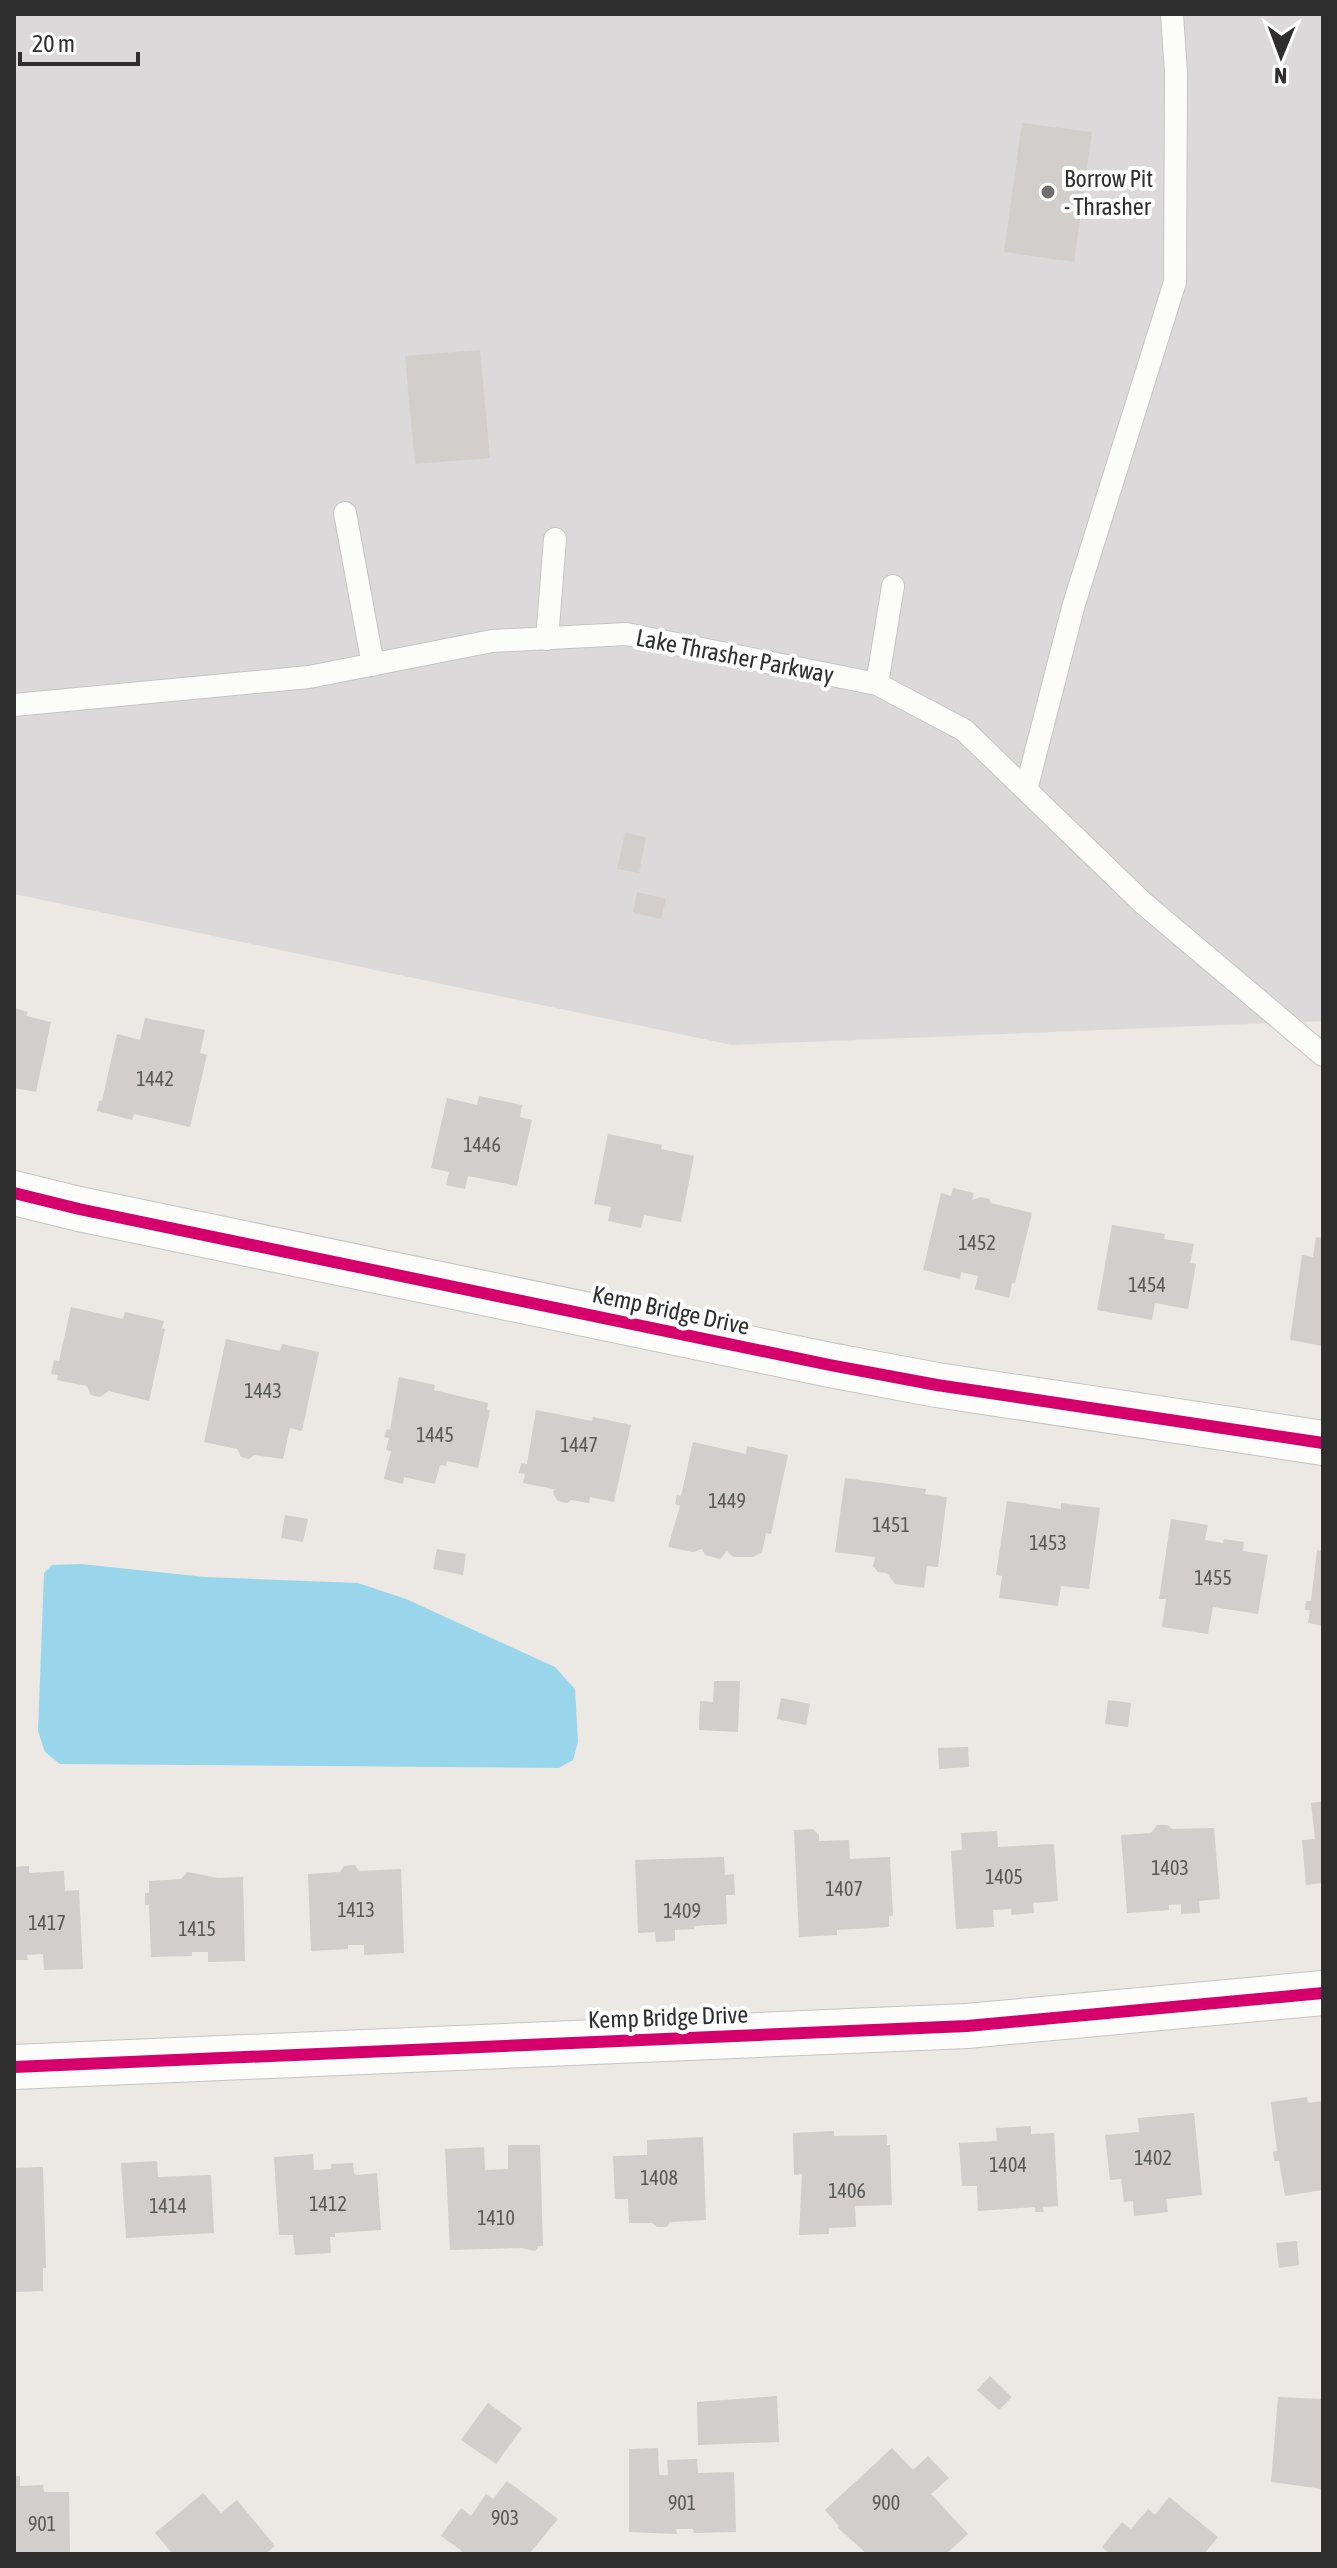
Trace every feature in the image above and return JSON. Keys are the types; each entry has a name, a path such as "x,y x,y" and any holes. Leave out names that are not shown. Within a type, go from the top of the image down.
{"street":[{"name":"Kemp Bridge Drive","path":"14,1193 845,1368 953,1388 1323,1443"},
{"name":"Kemp Bridge Drive","path":"14,2067 967,2026 1323,1993"}],"lane":[{"path":"1026,790 1074,604 1175,282 1176,89 1172,14"},
{"path":"345,513 373,665"},
{"path":"547,639 555,539"},
{"path":"877,684 893,586"},
{"name":"Lake Thrasher Parkway","path":"14,705 309,677 492,641 626,634 877,684 964,730 1143,903 1323,1055"}],"shaded area":[{"path":"14,14 1323,14 1323,1021 732,1045 14,894"}],"water":[{"path":"81,1564 205,1577 358,1583 406,1599 555,1667 575,1689 578,1742 573,1760 559,1768 60,1764 45,1752 38,1731 44,1573 52,1565"}],"building":[{"name":"Borrow Pit - Thrasher","path":"1022,123 1092,132 1074,262 1004,252"},
{"path":"480,350 490,458 415,464 405,356"},
{"path":"625,833 646,837 639,873 617,869"},
{"path":"637,892 666,899 661,919 633,913"},
{"path":"14,1008 28,1012 26,1016 51,1022 36,1092 14,1088"},
{"path":"145,1018 205,1030 200,1053 207,1055 190,1127 134,1114 132,1120 97,1111 117,1034 140,1040"},
{"path":"479,1096 522,1105 520,1117 532,1120 517,1186 468,1176 465,1189 446,1185 449,1172 431,1168 447,1098 477,1105"},
{"path":"608,1134 662,1145 661,1149 694,1156 681,1222 644,1215 641,1228 608,1221 611,1207 594,1204"},
{"path":"953,1188 974,1193 972,1200 981,1197 989,1199 991,1203 1032,1213 1009,1298 975,1289 978,1276 961,1272 960,1279 923,1270 941,1193 951,1196"},
{"path":"1112,1225 1165,1234 1164,1239 1194,1244 1190,1263 1196,1264 1188,1309 1155,1303 1152,1320 1097,1310"},
{"path":"1316,1237 1323,1238 1323,1346 1290,1340 1302,1255 1313,1257"},
{"path":"71,1307 123,1319 125,1312 164,1321 162,1328 165,1329 149,1401 109,1391 100,1397 91,1395 87,1386 57,1380 58,1375 51,1374 54,1360 59,1361"},
{"path":"226,1339 280,1351 282,1344 319,1352 302,1431 290,1428 283,1459 254,1455 249,1459 241,1457 237,1449 204,1442"},
{"path":"399,1377 435,1385 434,1390 488,1403 487,1410 490,1410 478,1468 447,1461 446,1466 440,1465 435,1484 404,1477 403,1484 384,1479 391,1451 386,1450 389,1438 384,1437 387,1429 390,1430"},
{"path":"536,1410 631,1425 614,1502 590,1497 589,1503 571,1500 567,1503 558,1501 553,1494 554,1489 523,1483 525,1474 519,1473 521,1463 527,1464"},
{"path":"693,1442 746,1454 747,1446 788,1455 771,1534 766,1533 762,1552 753,1557 733,1557 727,1551 720,1559 705,1555 702,1549 693,1552 668,1547 680,1506 675,1504 677,1495 681,1496"},
{"path":"845,1478 926,1489 925,1494 947,1497 938,1567 927,1566 924,1588 895,1584 887,1573 878,1572 873,1566 875,1557 835,1552"},
{"path":"1007,1501 1061,1509 1061,1503 1100,1508 1089,1589 1061,1586 1058,1606 999,1598 1002,1576 996,1575"},
{"path":"285,1515 308,1519 303,1542 281,1538"},
{"path":"1171,1519 1208,1525 1205,1540 1244,1542 1243,1551 1268,1555 1258,1614 1213,1607 1208,1634 1162,1627 1166,1599 1159,1599"},
{"path":"437,1549 466,1554 463,1575 433,1569"},
{"path":"1317,1550 1323,1551 1323,1626 1308,1623 1310,1610 1305,1610 1306,1601 1311,1601"},
{"path":"714,1681 740,1681 738,1732 699,1730 700,1701 713,1702"},
{"path":"781,1698 810,1704 806,1725 777,1719"},
{"path":"1108,1700 1131,1703 1128,1727 1105,1724"},
{"path":"968,1747 969,1767 939,1769 938,1748"},
{"path":"1323,1801 1323,1883 1306,1885 1302,1840 1315,1839 1311,1803"},
{"path":"1157,1825 1167,1825 1172,1829 1214,1828 1220,1899 1199,1901 1200,1913 1181,1914 1181,1904 1169,1905 1169,1910 1127,1913 1121,1835 1151,1833"},
{"path":"813,1829 819,1835 819,1841 849,1840 850,1859 890,1857 893,1916 889,1916 889,1927 837,1930 837,1935 799,1937 794,1830"},
{"path":"997,1831 998,1847 1054,1844 1058,1901 1033,1903 1034,1913 1011,1915 1011,1909 993,1910 994,1927 956,1929 951,1851 962,1850 961,1833"},
{"path":"724,1857 725,1875 734,1874 735,1895 726,1895 727,1924 675,1930 675,1941 656,1942 655,1932 638,1933 635,1860"},
{"path":"355,1865 359,1871 401,1869 404,1953 364,1955 364,1945 311,1951 308,1874 340,1872 344,1866"},
{"path":"29,1866 29,1873 64,1871 65,1891 79,1890 83,1969 44,1970 43,1954 27,1955 28,1960 14,1960 14,1867"},
{"path":"187,1872 218,1878 243,1877 245,1961 208,1962 208,1952 192,1952 192,1956 151,1957 149,1905 145,1905 149,1881 181,1879"},
{"path":"1307,2097 1308,2103 1323,2101 1323,2190 1285,2196 1279,2161 1274,2161 1273,2152 1277,2151 1271,2102"},
{"path":"1194,2113 1202,2195 1166,2199 1168,2212 1134,2216 1133,2201 1124,2202 1121,2179 1110,2180 1105,2135 1139,2132 1138,2118"},
{"path":"1031,2126 1031,2134 1054,2133 1058,2206 1043,2207 1044,2212 1035,2212 1035,2207 978,2211 977,2186 962,2186 959,2143 997,2141 996,2128"},
{"path":"834,2131 834,2136 887,2135 892,2205 855,2206 856,2227 829,2228 829,2234 799,2235 802,2174 794,2175 793,2133"},
{"path":"703,2137 706,2220 670,2222 667,2227 657,2227 652,2223 629,2223 628,2199 615,2199 613,2156 647,2155 647,2140"},
{"path":"508,2145 540,2145 543,2246 535,2251 521,2248 450,2250 445,2149 484,2147 485,2170 508,2169"},
{"path":"313,2154 314,2170 331,2169 331,2164 353,2163 357,2175 377,2173 381,2230 335,2233 335,2237 330,2237 331,2253 295,2255 293,2235 279,2235 274,2157"},
{"path":"157,2161 158,2177 211,2175 214,2233 126,2238 121,2163"},
{"path":"43,2167 46,2268 43,2268 43,2291 14,2292 14,2168"},
{"path":"1297,2241 1299,2265 1279,2268 1276,2243"},
{"path":"990,2376 1012,2397 999,2410 977,2390"},
{"path":"777,2396 779,2442 698,2445 697,2402"},
{"path":"1278,2397 1322,2399 1323,2489 1271,2482"},
{"path":"488,2403 522,2428 496,2464 461,2440"},
{"path":"658,2448 659,2475 668,2475 667,2460 697,2459 698,2473 734,2472 736,2532 694,2533 693,2529 676,2529 677,2534 629,2532 629,2449"},
{"path":"892,2448 913,2470 928,2456 949,2478 931,2494 968,2534 946,2554 867,2554 837,2527 825,2510"},
{"path":"14,2476 20,2476 20,2486 43,2485 44,2492 69,2492 70,2554 14,2554"},
{"path":"507,2481 558,2519 529,2554 460,2554 462,2551 441,2536 461,2508 471,2516 486,2494 493,2499"},
{"path":"203,2493 221,2513 237,2500 275,2546 268,2552 270,2554 173,2554 155,2533"},
{"path":"1169,2497 1218,2537 1204,2554 1110,2554 1102,2547 1122,2522 1131,2529 1148,2509 1155,2515"}],"cycle path":[{"path":"14,1193 830,1365 937,1385 1323,1443"},
{"path":"14,2067 967,2026 1323,1993"}],"place":[{"name":"Borrow Pit - Thrasher","path":"1048,192"}]}
